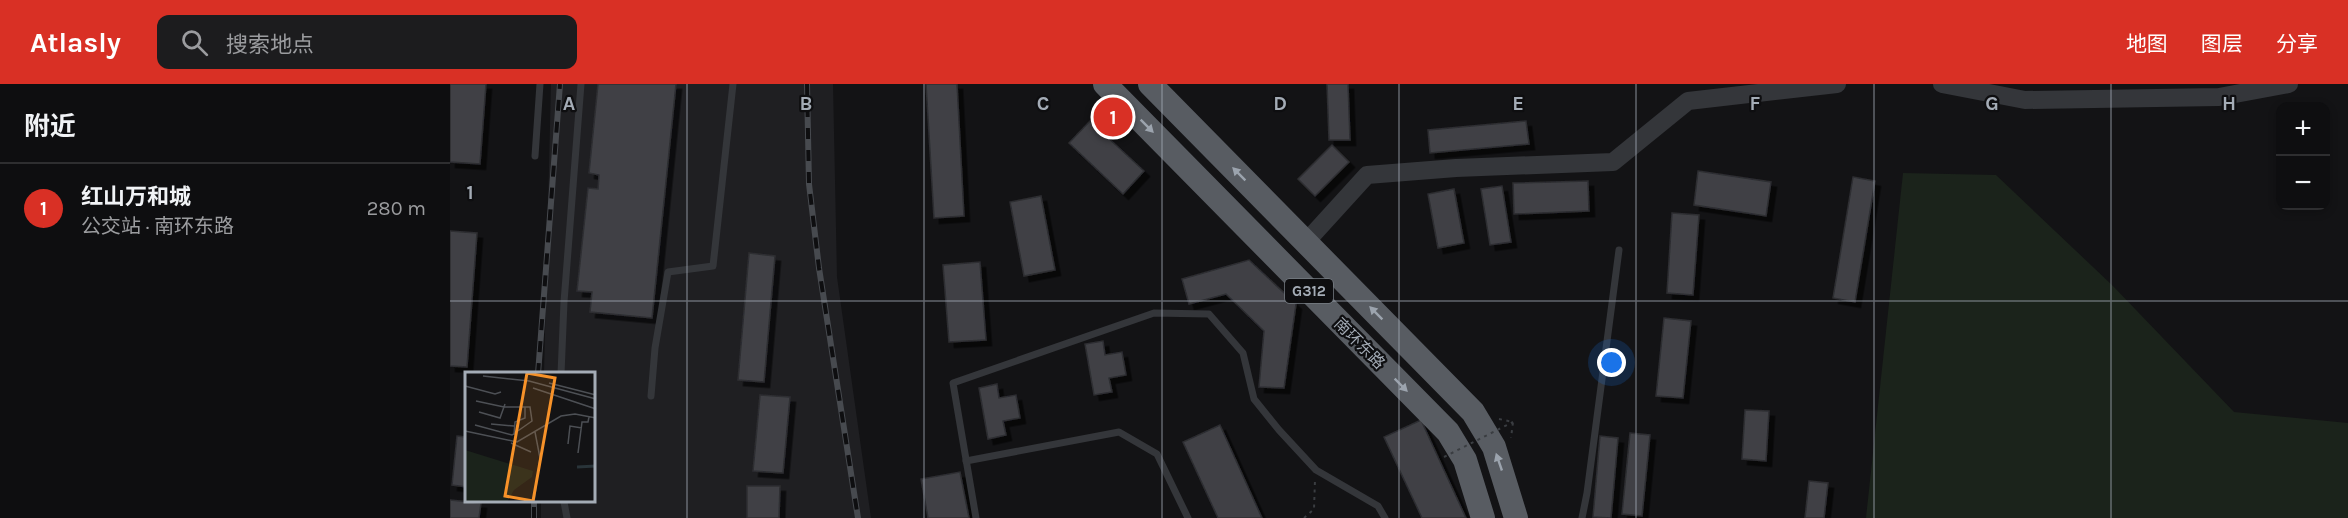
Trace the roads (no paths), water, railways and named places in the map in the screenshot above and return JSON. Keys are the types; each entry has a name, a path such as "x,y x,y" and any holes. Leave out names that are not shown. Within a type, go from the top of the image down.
{"highway":[{"name":"南环东路","path":"1106,84 1448,432 1465,460 1483,518"},
{"name":"南环东路","path":"1150,84 1473,412 1494,447 1516,518"}],"street":[{"path":"1306,242 1367,175 1456,168 1613,162 1688,101 1837,84"},
{"path":"1942,84 2025,100 2219,97 2289,84"}],"lane":[{"path":"535,156 540,84"},
{"path":"561,372 564,302 581,84"},
{"path":"651,396 655,348 668,272 713,266 733,84"},
{"path":"1582,518 1619,250"},
{"path":"976,518 953,383 1154,313 1209,314 1243,353 1254,399 1279,430 1316,470 1378,506 1385,518"},
{"path":"966,461 1119,432 1157,454 1188,518"},
{"path":"564,503 567,518"}],"railway":[{"path":"538,372 560,84"},
{"path":"807,84 809,184 819,268 858,518"},
{"path":"534,503 534,518"}],"place":[{"name":"红山万和城","path":"1113,117"}]}
